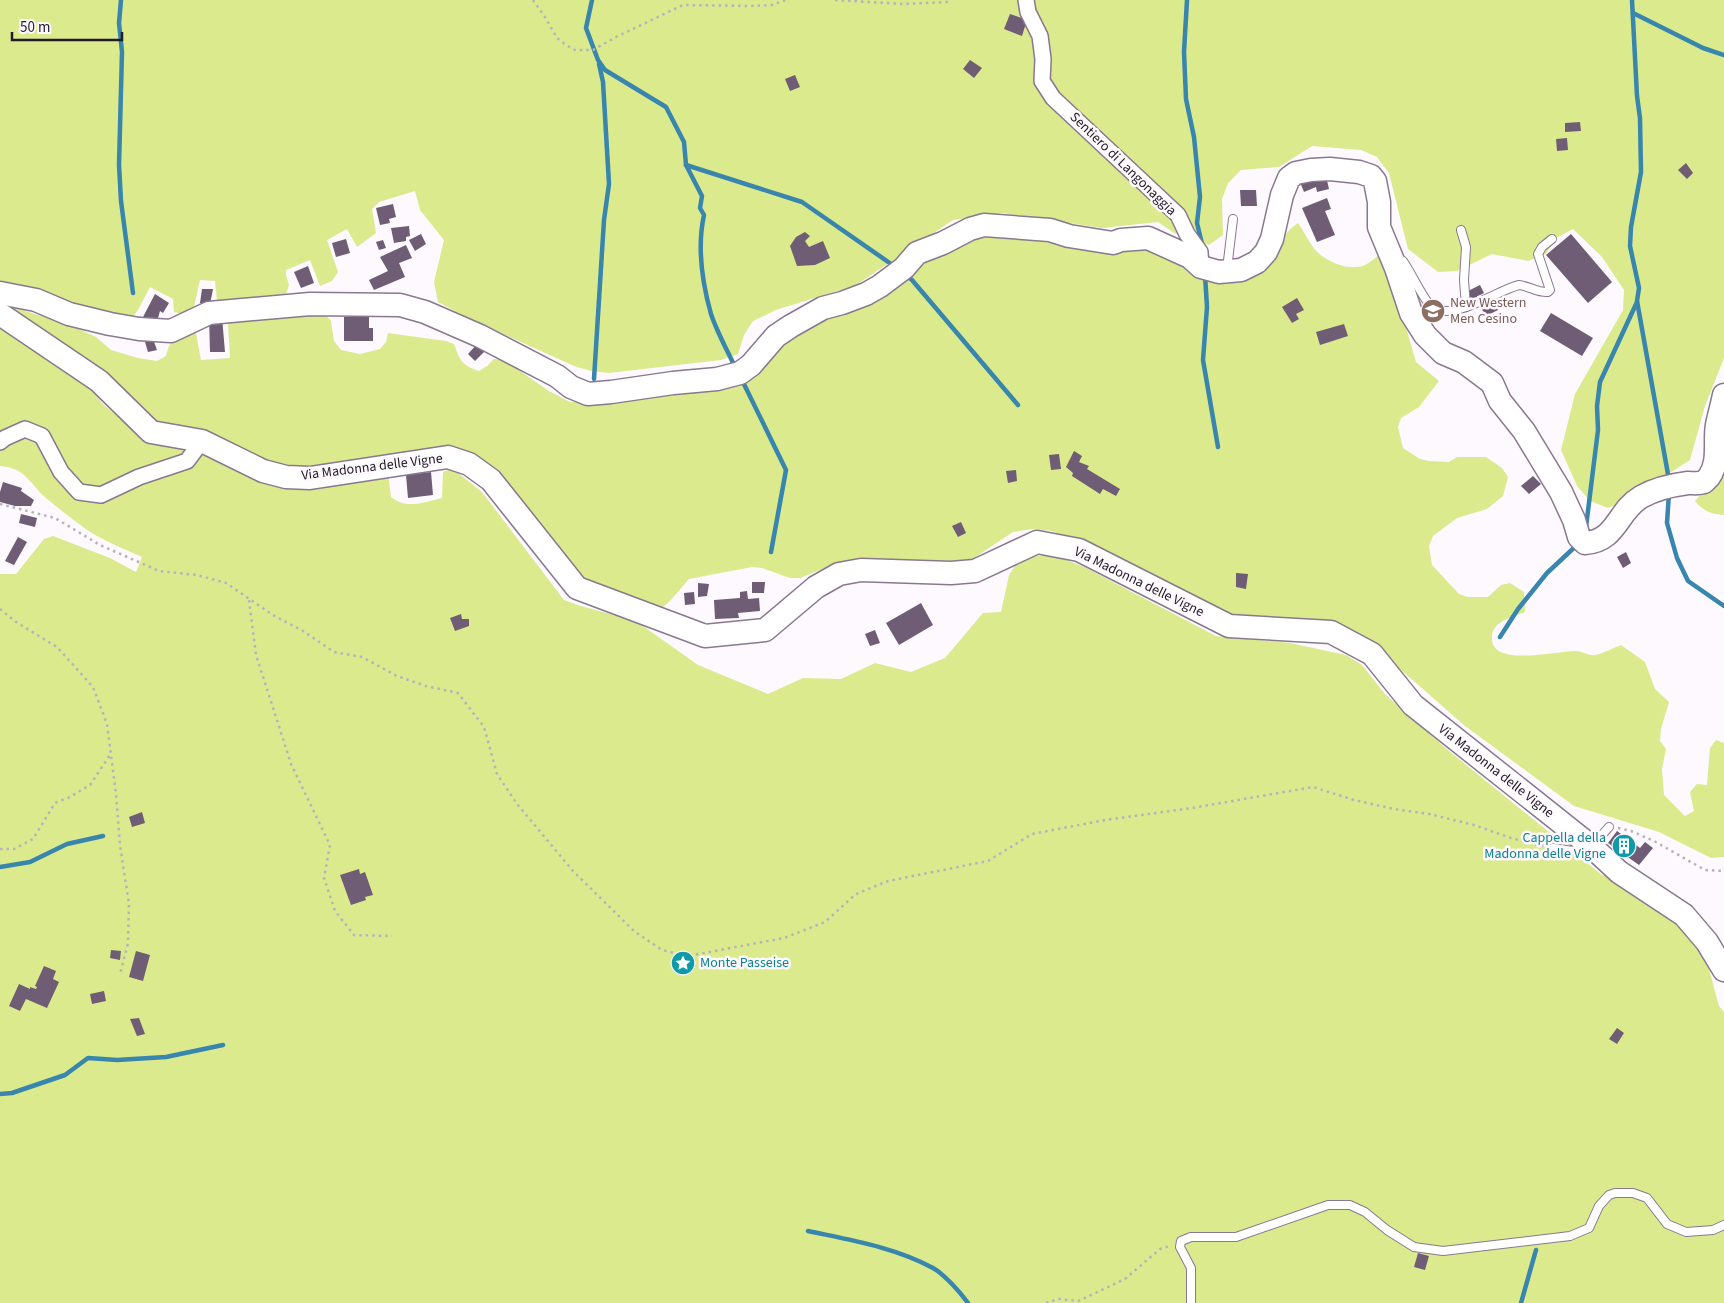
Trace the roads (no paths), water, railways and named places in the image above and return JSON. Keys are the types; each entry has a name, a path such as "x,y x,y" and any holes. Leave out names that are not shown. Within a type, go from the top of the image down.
{"street":[{"name":"Sentiero di Langonaggia","path":"1026,0 1028,12 1040,36 1043,59 1042,81 1053,98 1178,215 1187,234 1200,252 1201,267"},
{"path":"0,293 36,300 69,314 110,324 139,329 171,331 208,313 310,304 400,305 444,319 523,357 557,376 571,387 588,394 611,392 673,383 717,380 740,373 751,365 776,336 790,326 823,308 866,294 904,268 917,253 943,243 970,228 984,225 1050,230 1069,236 1113,243 1121,240 1148,238 1190,256 1201,267 1219,272 1242,270 1257,262 1266,252 1272,239 1282,195 1289,178 1296,173 1330,169 1359,172 1371,176 1376,181 1379,227 1411,313 1425,335 1443,353 1464,362 1492,383 1500,401 1524,430 1561,492 1574,520 1579,537 1584,543 1593,543 1605,538 1639,498 1657,490 1704,482 1716,461 1717,426 1724,395"},
{"name":"Via Madonna delle Vigne","path":"0,314 99,381 151,432 202,441 263,471 286,477 310,478 448,457 469,464 491,480 577,588 705,636 765,630 816,587 839,574 861,570 951,573 975,571 1038,542 1079,550 1229,626 1331,632 1372,654 1412,705 1592,847 1619,872 1684,915 1716,943 1724,970"},
{"path":"0,442 24,429 42,436 61,472 79,492 101,495 139,477 187,461 202,441"}],"lane":[{"path":"1227,271 1233,219"},
{"path":"1461,230 1466,247 1464,280 1466,307"},
{"path":"1389,251 1402,258 1430,305 1441,311 1456,311 1519,285 1543,293 1548,292 1550,290 1549,284 1538,254 1542,247 1552,238"},
{"path":"1553,848 1585,850 1592,847 1609,827"},
{"path":"1191,1303 1191,1268 1180,1247 1181,1241 1191,1237 1236,1237 1328,1205 1350,1205 1365,1212 1386,1230 1414,1247 1444,1251 1570,1236 1589,1228 1599,1206 1609,1195 1615,1193 1633,1192 1647,1198 1667,1224 1686,1232 1713,1230 1724,1225"}],"waterway":[{"path":"121,0 119,23 122,52 119,165 121,201 133,293"},
{"path":"592,0 586,28 598,60 605,70 666,107 684,142 686,165 702,196 700,208 704,215 701,252 708,302 716,327 735,367"},
{"path":"1187,0 1184,52 1186,99 1194,137 1200,197 1197,223 1203,248"},
{"path":"1632,0 1637,96 1640,118 1641,172 1631,227 1630,246 1639,288 1637,301 1669,480"},
{"path":"1633,13 1703,48 1724,55"},
{"path":"594,379 604,220 609,184 603,82 599,64"},
{"path":"686,165 802,202 894,266"},
{"path":"906,275 1018,405"},
{"path":"1205,275 1207,307 1203,360 1218,447"},
{"path":"1586,527 1598,430 1597,406 1600,382 1637,302"},
{"path":"742,380 786,470 771,552"},
{"path":"1669,493 1667,523 1677,558 1688,581 1724,606"},
{"path":"1500,637 1518,609 1547,573 1577,545"},
{"path":"0,867 30,862 67,844 103,836"},
{"path":"0,1094 12,1093 65,1075 88,1058 117,1060 166,1057 223,1045"},
{"path":"808,1231 887,1249 918,1261 933,1268 942,1275 968,1303"},
{"path":"1521,1303 1536,1250"}],"place":[{"name":"New Western Men Cesino","path":"1433,311"},
{"name":"Cappella della Madonna delle Vigne","path":"1624,846"},
{"name":"Monte Passeise","path":"683,963"}]}
